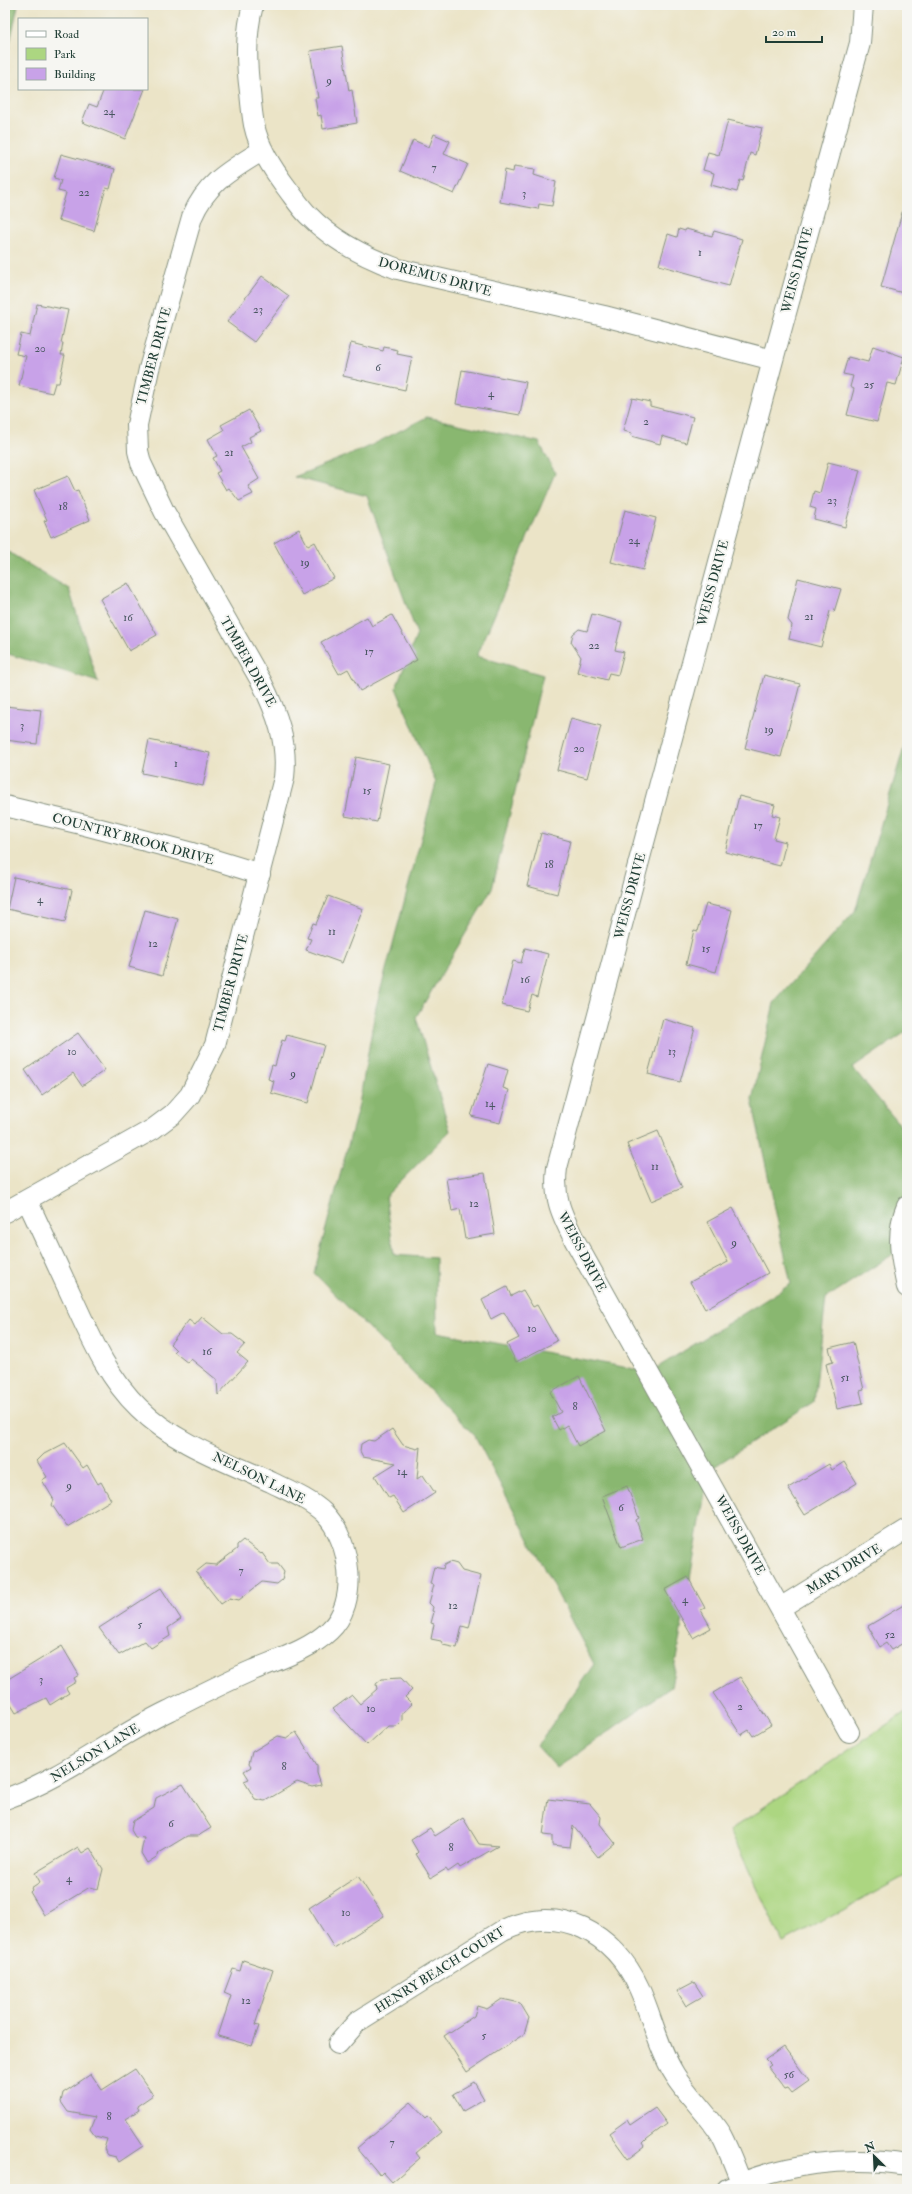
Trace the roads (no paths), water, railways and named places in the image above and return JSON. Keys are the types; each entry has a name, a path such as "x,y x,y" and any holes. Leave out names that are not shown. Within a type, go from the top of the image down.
{"street":[{"name":"DOREMUS DRIVE","path":"253,5 248,24 246,49 247,75 254,126 262,150 275,173 307,215 334,237 368,258 398,269 604,316 773,360"},
{"name":"WEISS DRIVE","path":"849,1732 575,1241 558,1206 555,1181 557,1168 773,360 860,43 863,5"},
{"name":"TIMBER DRIVE","path":"5,1212 152,1129 173,1114 190,1095 215,1045 284,778 284,752 281,727 261,681 164,511 141,463 137,438 137,425 149,369 194,212 204,194 217,181 262,150"},
{"name":"COUNTRY BROOK DRIVE","path":"5,806 192,853 260,874"},
{"name":"NELSON LANE","path":"5,1799 40,1785 78,1765 166,1711 304,1648 330,1630 343,1608 349,1583 346,1558 342,1545 331,1522 323,1513 302,1497 180,1439 157,1424 138,1407 113,1378 94,1344 27,1200"},
{"path":"907,1206 898,1237 907,1287"},
{"name":"MARY DRIVE","path":"780,1608 907,1529"},
{"name":"HENRY BEACH COURT","path":"338,2044 357,2022 503,1930 515,1924 540,1919 565,1921 589,1931 600,1938 618,1956 633,1977 674,2075 720,2135 734,2186"},
{"path":"734,2186 778,2171 816,2164 855,2161 907,2165"}]}
